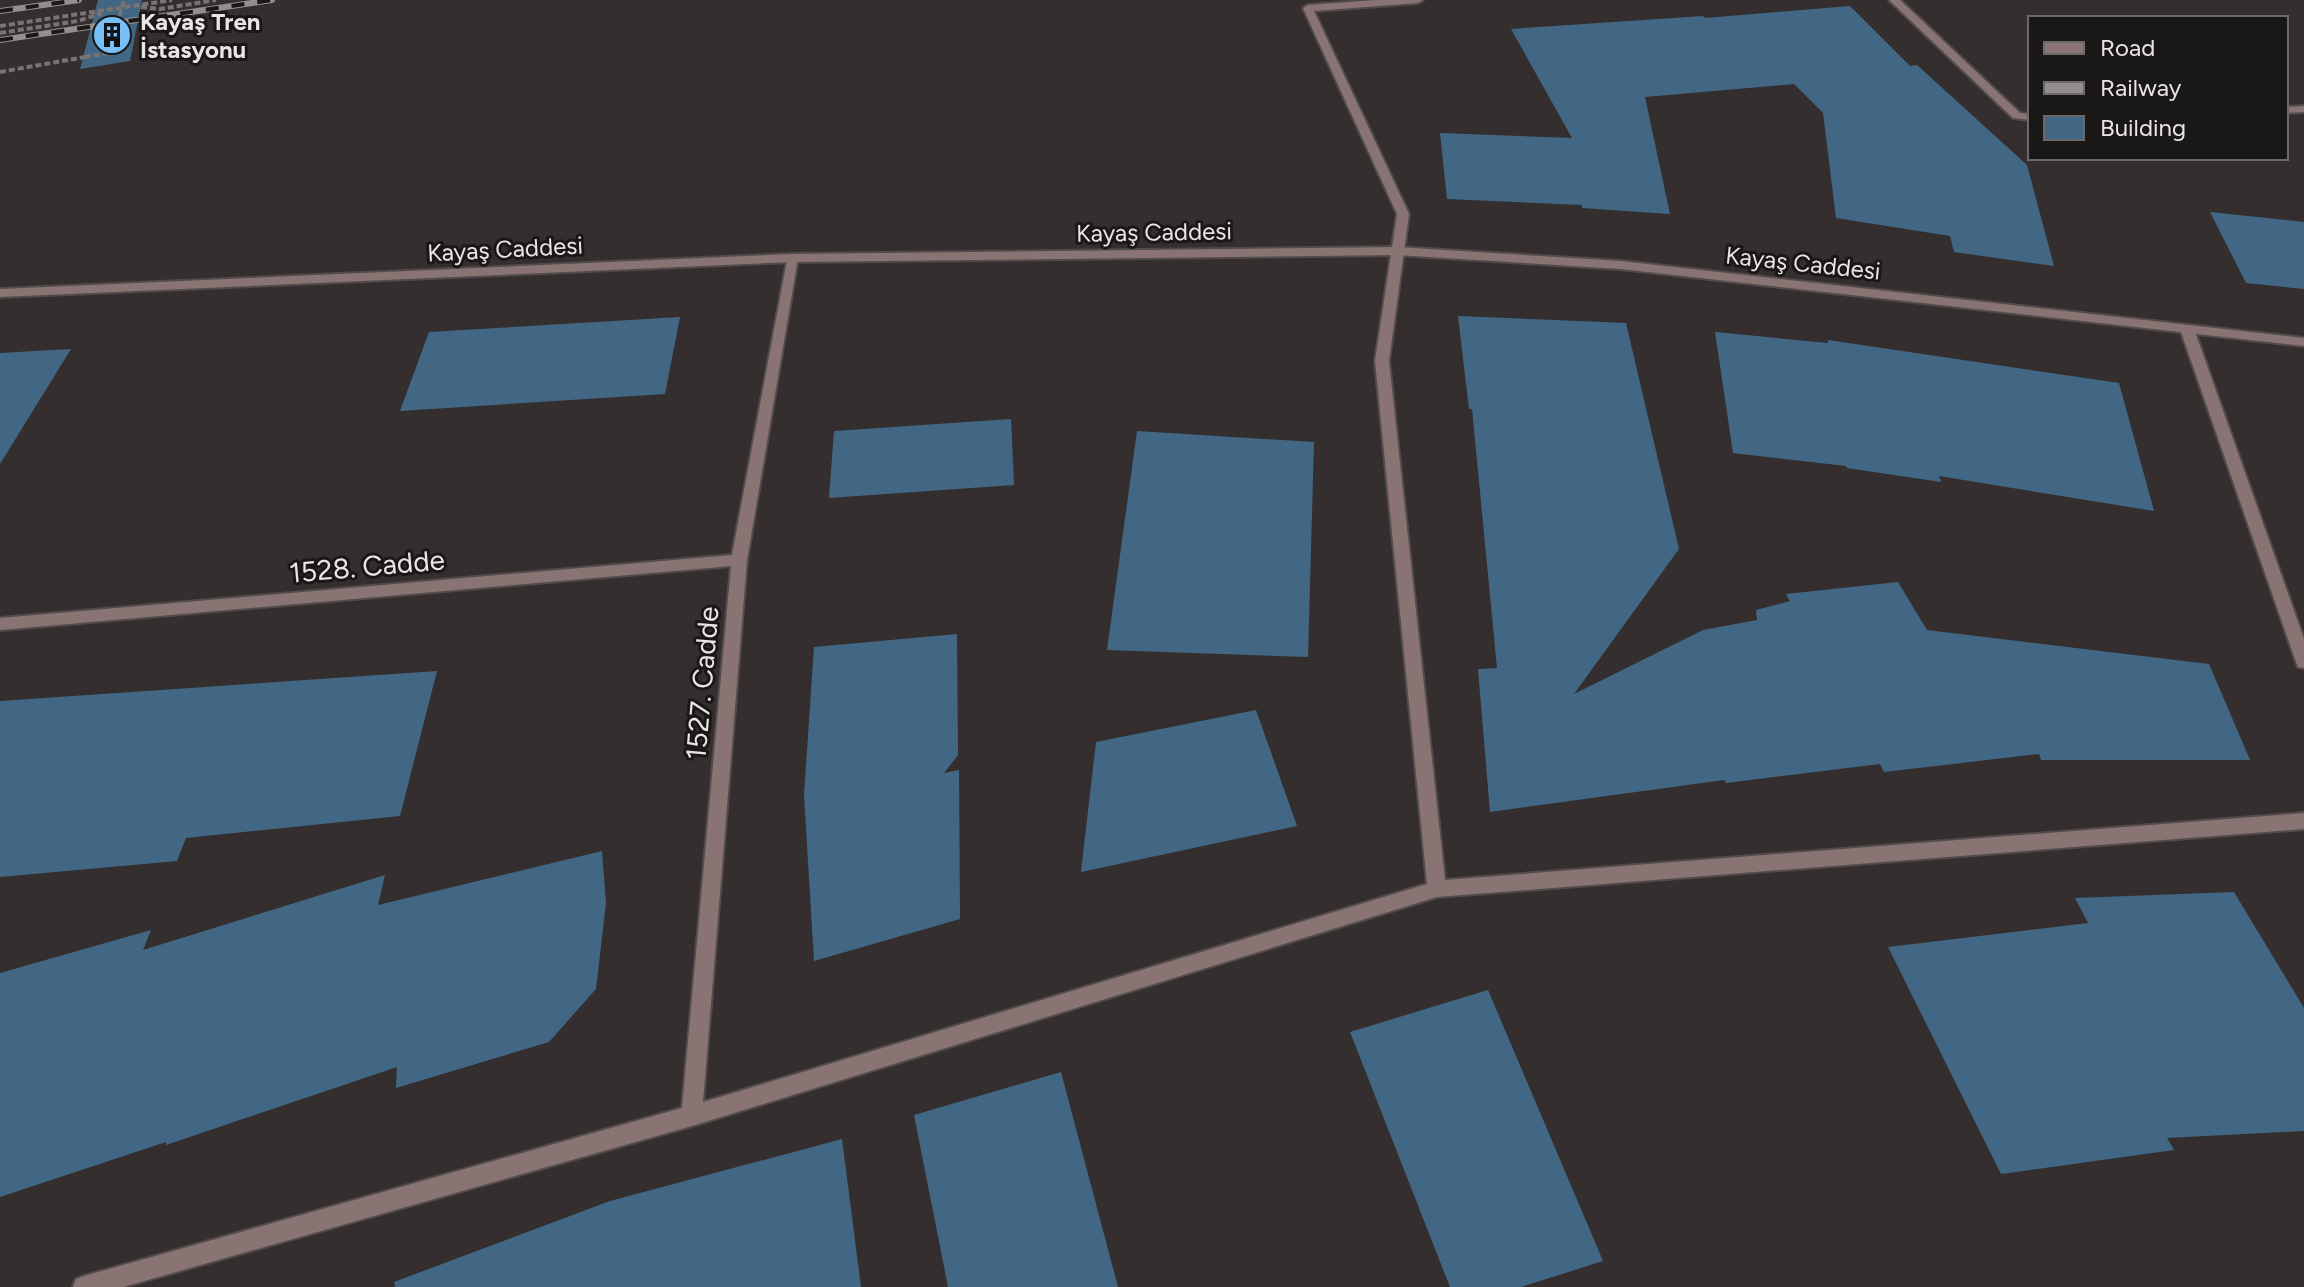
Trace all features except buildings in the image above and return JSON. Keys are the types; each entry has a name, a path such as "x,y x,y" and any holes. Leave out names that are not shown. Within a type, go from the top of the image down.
{"street":[{"path":"1418,0 1308,8 1403,214 1382,361 1437,889"},
{"path":"1894,0 2017,116 2028,117"},
{"name":"Kayaş Caddesi","path":"0,293 792,258 1397,251 1621,265 2304,342"},
{"name":"1527. Cadde","path":"692,1116 739,560 792,258"},
{"path":"2187,329 2304,662"},
{"name":"1528. Cadde","path":"0,624 739,560"},
{"path":"84,1287 692,1116 1437,889 2304,821"}],"path":[{"path":"0,72 109,53 124,0"},
{"path":"0,33 78,21 122,7 172,0"},
{"path":"132,6 160,9 216,0"},
{"path":"0,26 114,9"}],"railway":[{"path":"0,11 79,0"},
{"path":"0,40 272,0"}],"place":[{"name":"Kayaş Tren İstasyonu","path":"112,35"}]}
